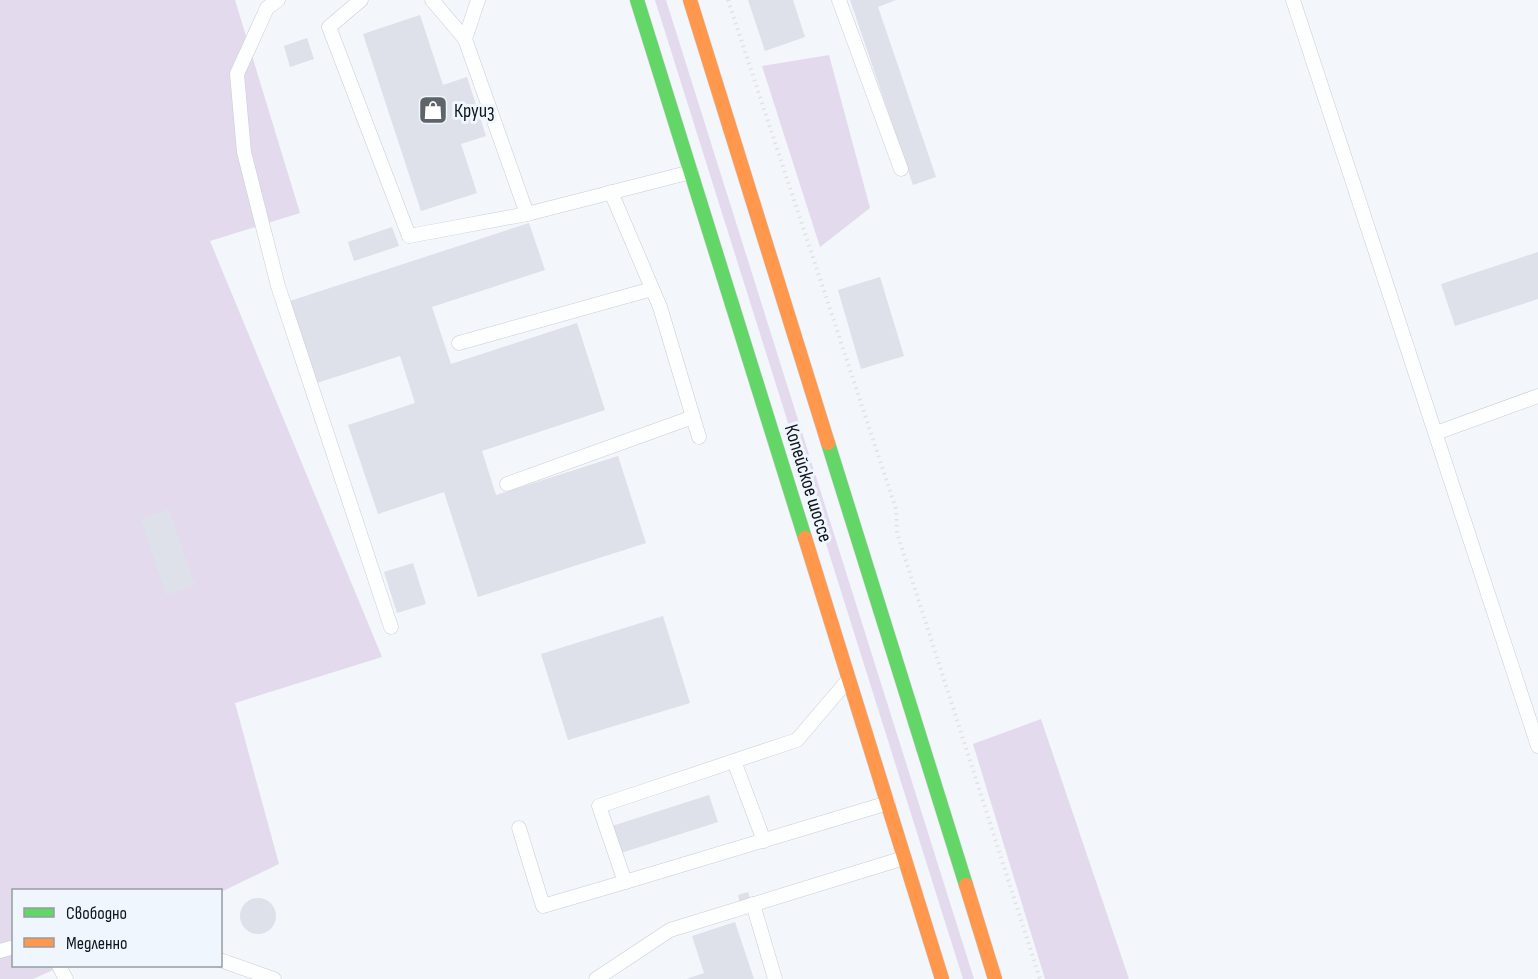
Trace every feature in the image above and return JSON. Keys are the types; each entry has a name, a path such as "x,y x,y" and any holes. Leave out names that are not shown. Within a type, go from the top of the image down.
{"main road":[{"name":"Копейское шоссе","path":"637,0 942,979"},
{"name":"Копейское шоссе","path":"690,0 995,979"}],"lane":[{"path":"278,0 267,8 237,74 244,152 278,286 392,627"},
{"path":"361,0 329,27 409,236 527,214 691,172"},
{"path":"432,0 465,39 527,214"},
{"path":"465,39 478,0"},
{"path":"839,0 902,169"},
{"path":"1293,0 1538,746"},
{"path":"611,192 652,289 699,437"},
{"path":"459,343 652,289"},
{"path":"1436,433 1538,396"},
{"path":"507,484 693,417"},
{"path":"625,882 599,806 797,740 849,678"},
{"path":"734,761 764,841"},
{"path":"519,828 543,906 888,803"},
{"path":"596,979 670,930 904,858"},
{"path":"753,903 775,979"},
{"path":"222,961 274,979"}],"path":[{"path":"728,0 896,509 897,533 1040,979"}],"shaded area":[{"path":"0,0 235,0 300,213 210,241 382,657 235,703 279,864 222,892 222,889 12,889 12,967 60,967 33,979 0,979"},
{"path":"655,0 666,0 974,979 963,979"},
{"path":"829,55 870,208 820,247 762,66"},
{"path":"1041,719 1129,979 1045,979 973,744"}],"building":[{"path":"748,0 793,0 805,37 765,51"},
{"path":"850,0 896,0 878,7 936,177 913,185"},
{"name":"Круиз","path":"420,15 443,85 467,77 486,136 461,144 477,193 421,211 363,34"},
{"path":"307,38 314,59 290,67 284,46"},
{"path":"529,223 545,270 432,307 451,364 577,323 605,410 482,451 496,495 618,456 646,543 478,597 444,492 378,514 348,425 415,403 400,356 317,383 290,301"},
{"path":"392,227 399,246 354,261 348,242"},
{"path":"1538,252 1538,299 1455,326 1441,284"},
{"path":"880,277 904,356 861,369 838,290"},
{"path":"169,509 195,585 166,595 140,519"},
{"path":"413,563 426,604 397,613 384,572"},
{"path":"663,616 690,703 568,740 541,654"},
{"path":"709,795 718,822 621,853 612,826"},
{"path":"748,892 751,902 740,905 738,895"},
{"path":"258,898 271,903 276,916 271,929 258,934 245,929 240,916 245,903"},
{"path":"735,922 754,979 686,979 704,973 692,936"}],"traffic: fast":[{"path":"637,0 805,538"},
{"path":"828,443 966,885"}],"traffic: slow":[{"path":"690,0 828,443"},
{"path":"805,538 942,979"},
{"path":"966,885 995,979"}],"place":[{"name":"Круиз","path":"433,110"}]}
